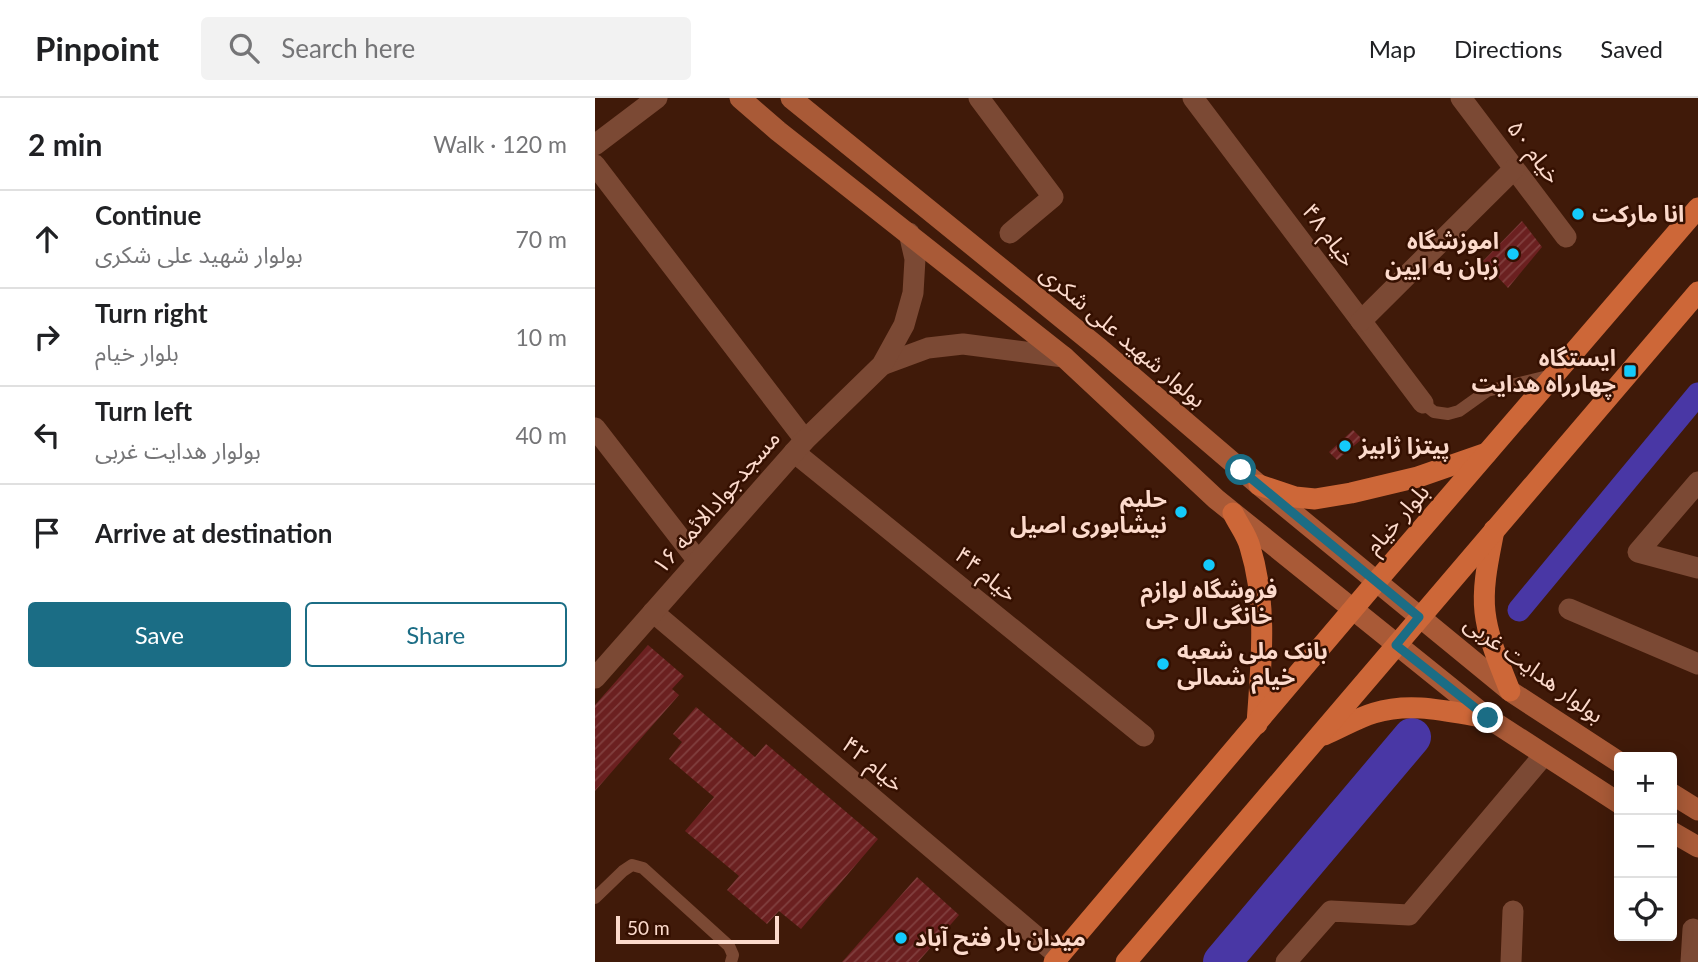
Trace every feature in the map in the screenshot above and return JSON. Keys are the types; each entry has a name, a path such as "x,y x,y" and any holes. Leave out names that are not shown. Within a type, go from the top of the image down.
{"main road":[{"path":"740,98 1063,357 1233,513 1396,645 1488,718 1610,797"},
{"name":"بولوار شهید علی شکری","path":"791,98 1100,349 1258,485 1419,617"},
{"name":"بلوار خیام","path":"1057,959 1376,582 1698,208"},
{"path":"1126,962 1698,292"},
{"path":"1258,485 1295,497 1315,499 1418,477 1489,453"},
{"path":"1233,513 1250,545 1261,600 1262,651 1257,724"},
{"path":"1494,530 1485,584 1485,612 1491,642 1510,691"},
{"name":"بولوار هدایت غربی","path":"1419,617 1510,691 1614,760"},
{"path":"1319,737 1374,713 1402,707 1423,707 1488,718"},
{"path":"1677,797 1698,810"},
{"path":"1677,835 1698,847"}],"street":[{"path":"595,145 657,98"},
{"path":"979,98 1053,197 1010,233"},
{"name":"خیام ۴۸","path":"1193,98 1423,403"},
{"name":"خیام ۵۰","path":"1461,98 1566,237"},
{"name":"خیام ۴۴","path":"595,165 800,446 1144,736"},
{"path":"1361,321 1514,169"},
{"path":"882,365 904,325 913,293 915,259 909,233"},
{"path":"882,365 928,348 963,344 1063,357"},
{"name":"مسجدجوادالائمه ۱۶","path":"595,678 800,446 882,365"},
{"path":"595,428 698,561"},
{"path":"1698,482 1638,552 1698,568"},
{"path":"1569,609 1698,664"},
{"name":"خیام ۴۲","path":"653,612 1057,959"},
{"path":"1286,962 1331,911 1409,915 1544,755"},
{"path":"1511,962 1513,911"},
{"path":"1691,962 1693,929"}],"lane":[{"path":"1423,403 1434,412 1448,414 1459,411 1487,391 1555,374"},
{"path":"595,898 623,870 632,866 643,868 729,946 733,955 731,962"}],"building":[{"name":"اموزشگاه زبان به ایین","path":"1522,221 1542,247 1508,288 1483,261"},
{"name":"پیتزا ژابیز","path":"1353,430 1362,439 1337,460 1329,452"},
{"path":"648,645 684,676 672,689 679,695 595,791 595,705"},
{"path":"696,707 755,757 766,744 878,839 801,929 779,911 767,924 727,890 739,876 685,831 714,797 669,759 682,742 673,734"},
{"name":"میدان بار فتح آباد","path":"917,877 959,915 918,962 842,962"}],"waterway":[{"path":"1519,610 1698,394"},
{"path":"1222,962 1412,737"}],"place":[{"name":"انا مارکت","path":"1578,214"},
{"name":"اموزشگاه زبان به ایین","path":"1513,254"},
{"name":"ایستگاه چهارراه هدایت","path":"1630,371"},
{"name":"پیتزا ژابیز","path":"1345,446"},
{"name":"حلیم نیشابوری اصیل","path":"1181,512"},
{"name":"فروشگاه لوازم خانگی ال جی","path":"1209,565"},
{"name":"بانک ملی شعبه خیام شمالی","path":"1163,664"},
{"name":"میدان بار فتح آباد","path":"901,938"}],"route":[{"path":"1241,470 1419,617 1396,645 1488,718"}]}
